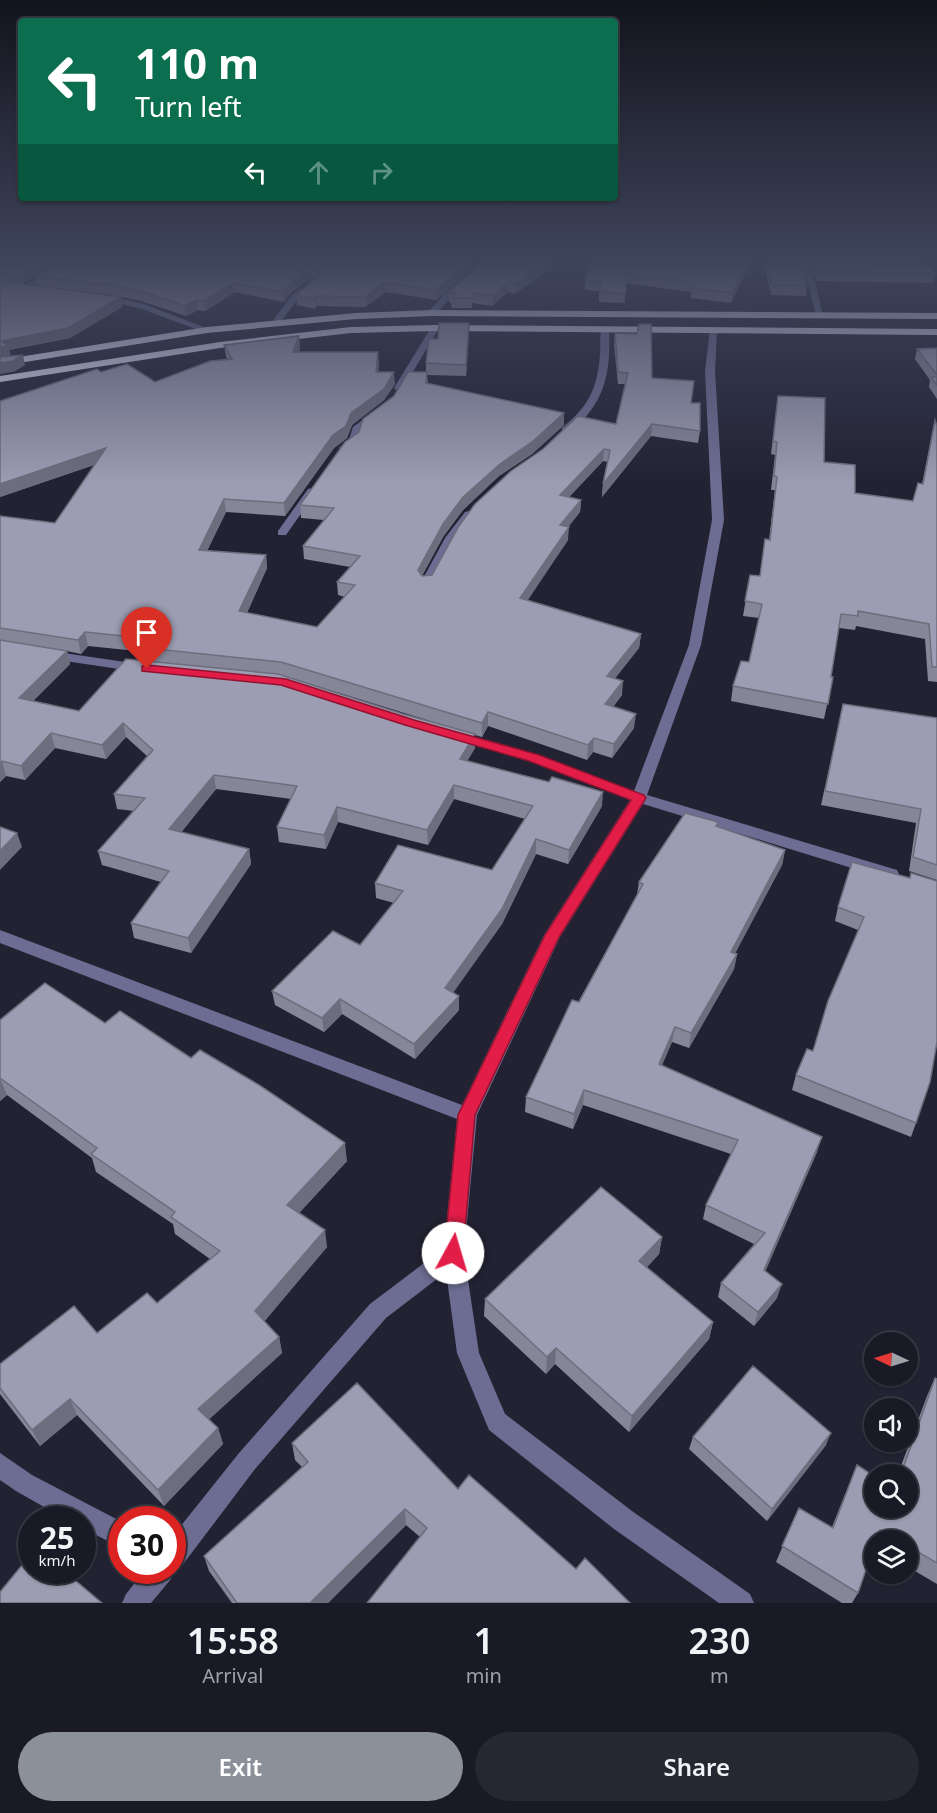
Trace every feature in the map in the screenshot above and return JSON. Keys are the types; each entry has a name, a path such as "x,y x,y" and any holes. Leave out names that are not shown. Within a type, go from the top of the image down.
{"highway":[{"path":"0,363 177,335"},
{"path":"0,379 220,345 309,335"}],"street":[{"path":"395,394 431,335"},
{"path":"558,436 588,410 598,388 606,354 604,335"},
{"path":"713,335 710,371 718,520 695,645 639,798 552,935 467,1115 453,1253 468,1353 497,1422 623,1520 741,1603"},
{"path":"333,460 354,440 357,429 383,409"},
{"path":"282,533 321,479"},
{"path":"426,584 451,538 476,506"},
{"path":"33,652 158,670"},
{"path":"443,732 534,758 639,798 903,877"},
{"path":"0,936 467,1115"},
{"path":"186,1540 247,1461 378,1311 453,1253"},
{"path":"0,1465 24,1483 108,1528"},
{"path":"135,1603 151,1584"}],"building":[{"path":"0,335 33,335 1,341 8,346 0,347"},
{"path":"438,335 468,335 466,365 426,363 429,339 438,339"},
{"path":"615,335 651,335 652,378 694,381 691,403 700,403 700,431 652,424 603,484 610,450 604,449 560,495 581,500 560,525 569,527 520,598 641,634 607,676 623,681 605,704 636,714 614,744 594,738 588,745 488,712 482,723 281,662 136,647 144,638 85,632 78,640 0,628 0,516 55,523 106,448 0,484 0,401 97,369 101,372 127,364 155,382 210,361 232,359 224,345 299,336 293,352 378,352 376,372 394,372 384,389 351,413 346,426 333,435 284,503 224,499 199,550 266,555 239,611 317,627 355,585 337,582 360,556 303,546 334,508 300,505 345,442 359,432 363,419 394,396 408,372 427,372 426,383 564,413 532,442 500,464 463,497 443,524 418,570 422,576 432,575 459,526 475,504 511,471 543,449 578,416 616,424 628,373 618,372"},
{"path":"937,348 937,375 917,349"},
{"path":"23,355 13,361 0,363 0,357"},
{"path":"931,377 937,377 937,385"},
{"path":"778,396 825,398 824,462 855,465 855,493 913,501 918,483 923,484 935,420 937,426 937,667 932,667 929,624 858,611 858,616 841,614 828,704 733,686 741,661 749,662 762,604 745,601 750,575 760,576 765,539 770,540 777,477 774,476 777,442 773,441"},
{"path":"0,640 67,651 19,698 79,711 126,659 278,674 403,714 475,734 460,759 549,782 552,777 603,792 569,850 536,839 502,909 445,988 459,996 414,1044 340,999 322,1018 272,991 333,931 360,945 403,891 375,883 398,845 492,870 533,806 454,785 427,830 337,807 324,835 277,827 297,786 214,775 169,829 249,849 188,938 131,923 169,871 98,851 145,798 114,794 153,750 123,723 102,745 51,733 21,766 2,761 0,764"},
{"path":"843,704 937,718 937,865 913,857 921,809 825,791"},
{"path":"685,813 718,822 716,826 785,850 731,952 737,954 691,1033 675,1027 659,1064 822,1137 764,1270 782,1284 758,1312 721,1283 765,1233 706,1205 738,1140 584,1090 574,1114 526,1097 572,1000 579,1002 643,884 639,882"},
{"path":"0,827 17,833 0,851"},
{"path":"852,862 910,878 911,873 937,881 937,1042 930,1082 916,1123 796,1075 807,1049 813,1051 828,1001 864,917 838,907"},
{"path":"45,983 105,1023 120,1011 191,1058 200,1050 259,1085 345,1143 287,1205 325,1230 255,1311 279,1337 198,1409 218,1428 158,1490 70,1399 32,1430 0,1388 0,1364 74,1306 97,1333 147,1293 157,1303 220,1251 171,1217 175,1212 91,1154 97,1148 0,1078 0,1020"},
{"path":"601,1187 662,1237 639,1261 713,1322 632,1416 556,1348 547,1357 485,1299"},
{"path":"753,1366 831,1433 772,1509 693,1437"},
{"path":"935,1378 937,1379 937,1563 918,1552 918,1530 864,1530 864,1575 858,1593 782,1546 799,1508 833,1528 857,1465 864,1470 864,1518 918,1518 918,1464 905,1464 909,1452 918,1452 918,1426"},
{"path":"357,1383 458,1489 469,1475 576,1569 585,1558 630,1603 367,1603 427,1528 405,1509 310,1603 237,1603 204,1556 308,1462 292,1443"},
{"path":"18,1570 18,1584 80,1584 102,1603 0,1603 0,1592"}],"route":[{"path":"147,669 282,682 409,723 534,758 639,798 552,935 467,1115 453,1253"}]}
